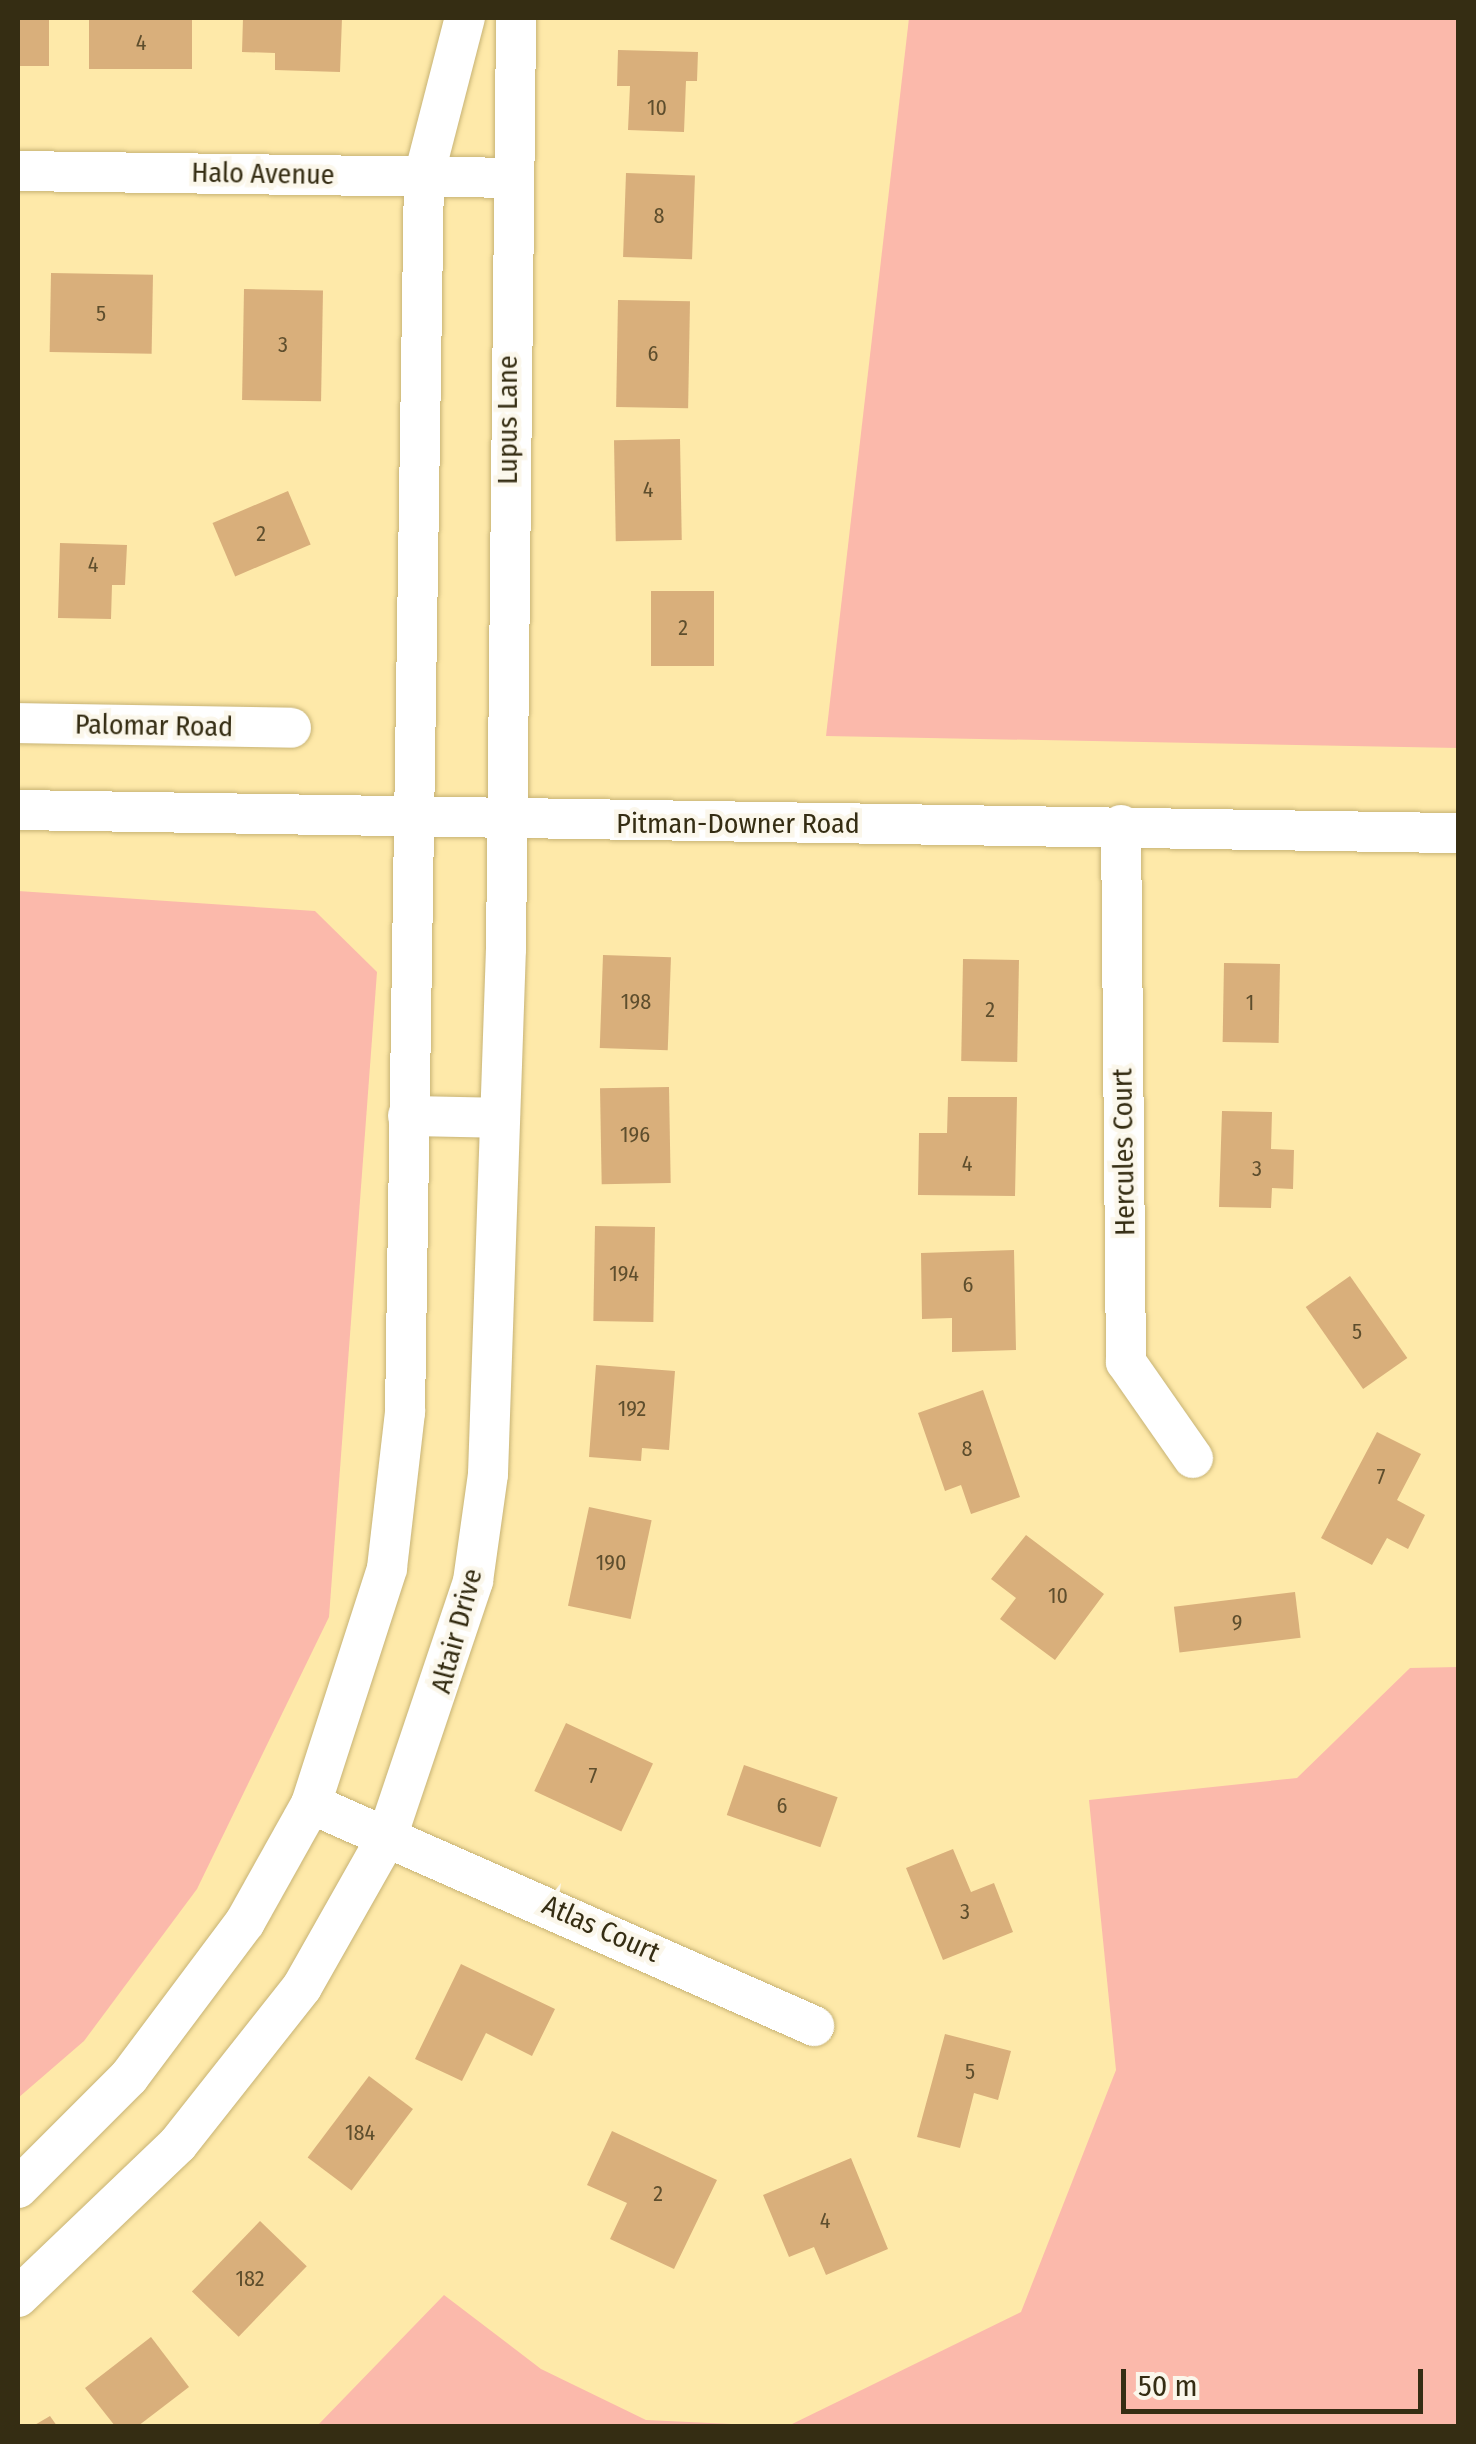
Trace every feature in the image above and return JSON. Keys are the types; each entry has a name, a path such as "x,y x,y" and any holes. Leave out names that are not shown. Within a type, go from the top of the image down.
{"street":[{"path":"18,2188 187,2006 310,1804 387,1568 401,1482 424,176 464,18"},
{"name":"Lupus Lane","path":"508,822 508,178 516,18"},
{"name":"Halo Avenue","path":"18,171 508,178"},
{"name":"Palomar Road","path":"18,723 292,728"},
{"name":"Pitman-Downer Road","path":"18,810 411,815 508,822 1121,826 1458,833"},
{"name":"Altair Drive","path":"18,2297 111,2214 257,2051 387,1837 473,1581 488,1474 508,822"},
{"name":"Hercules Court","path":"1121,826 1126,1362 1192,1458"},
{"path":"408,1116 500,1118"},
{"name":"Atlas Court","path":"310,1804 814,2026"}],"shaded area":[{"path":"909,18 1458,18 1458,748 826,736"},
{"path":"18,891 315,911 377,972 329,1617 197,1889 84,2041 18,2098"},
{"path":"1458,1667 1458,2426 788,2426 1021,2312 1116,2070 1089,1800 1297,1778 1410,1668"},
{"path":"444,2295 541,2369 646,2420 773,2426 317,2426"}],"building":[{"path":"18,18 49,18 49,66 18,66"},
{"path":"89,18 192,18 192,69 89,69"},
{"path":"243,18 342,18 340,72 275,70 275,53 242,52"},
{"path":"618,50 698,52 697,81 686,81 684,132 628,130 630,86 617,86"},
{"path":"626,173 695,175 692,259 623,257"},
{"path":"51,273 153,275 152,354 50,352"},
{"path":"244,289 323,290 321,401 242,400"},
{"path":"618,300 690,301 688,408 616,407"},
{"path":"680,439 682,540 616,541 614,440"},
{"path":"288,491 311,544 235,576 213,523"},
{"path":"60,543 127,545 125,585 112,585 111,619 58,618"},
{"path":"651,591 714,591 714,666 651,666"},
{"path":"603,955 671,957 668,1050 600,1048"},
{"path":"963,959 1019,960 1017,1062 961,1061"},
{"path":"1224,963 1280,964 1279,1043 1223,1042"},
{"path":"669,1087 671,1183 602,1184 600,1088"},
{"path":"948,1097 1017,1097 1015,1196 918,1195 919,1133 947,1133"},
{"path":"1222,1111 1272,1112 1271,1149 1294,1150 1293,1189 1272,1188 1271,1208 1219,1207"},
{"path":"595,1226 655,1227 653,1322 593,1321"},
{"path":"1014,1250 1016,1350 952,1352 952,1318 922,1319 921,1253"},
{"path":"1350,1276 1407,1358 1363,1389 1306,1307"},
{"path":"596,1365 675,1371 669,1450 642,1448 641,1461 589,1457"},
{"path":"983,1390 1020,1497 971,1514 961,1485 945,1491 918,1413"},
{"path":"1377,1432 1421,1454 1397,1500 1425,1515 1408,1549 1387,1538 1372,1565 1321,1538"},
{"path":"589,1507 652,1520 631,1619 568,1606"},
{"path":"1026,1535 1104,1594 1055,1660 1000,1619 1016,1598 991,1579"},
{"path":"1295,1592 1301,1638 1180,1653 1174,1607"},
{"path":"566,1723 653,1764 621,1832 534,1791"},
{"path":"744,1765 838,1797 820,1847 727,1815"},
{"path":"953,1849 971,1892 994,1883 1013,1932 943,1960 906,1868"},
{"path":"461,1964 555,2009 532,2056 486,2033 462,2081 415,2059"},
{"path":"945,2034 1011,2051 998,2100 974,2093 960,2148 917,2137"},
{"path":"369,2076 413,2109 352,2191 308,2157"},
{"path":"612,2131 717,2180 674,2269 610,2239 627,2203 587,2185"},
{"path":"851,2158 888,2249 826,2275 814,2247 789,2257 763,2195"},
{"path":"260,2221 307,2266 239,2337 192,2291"},
{"path":"151,2337 189,2387 138,2426 115,2426 85,2388"},
{"path":"50,2416 57,2426 33,2426"}]}
